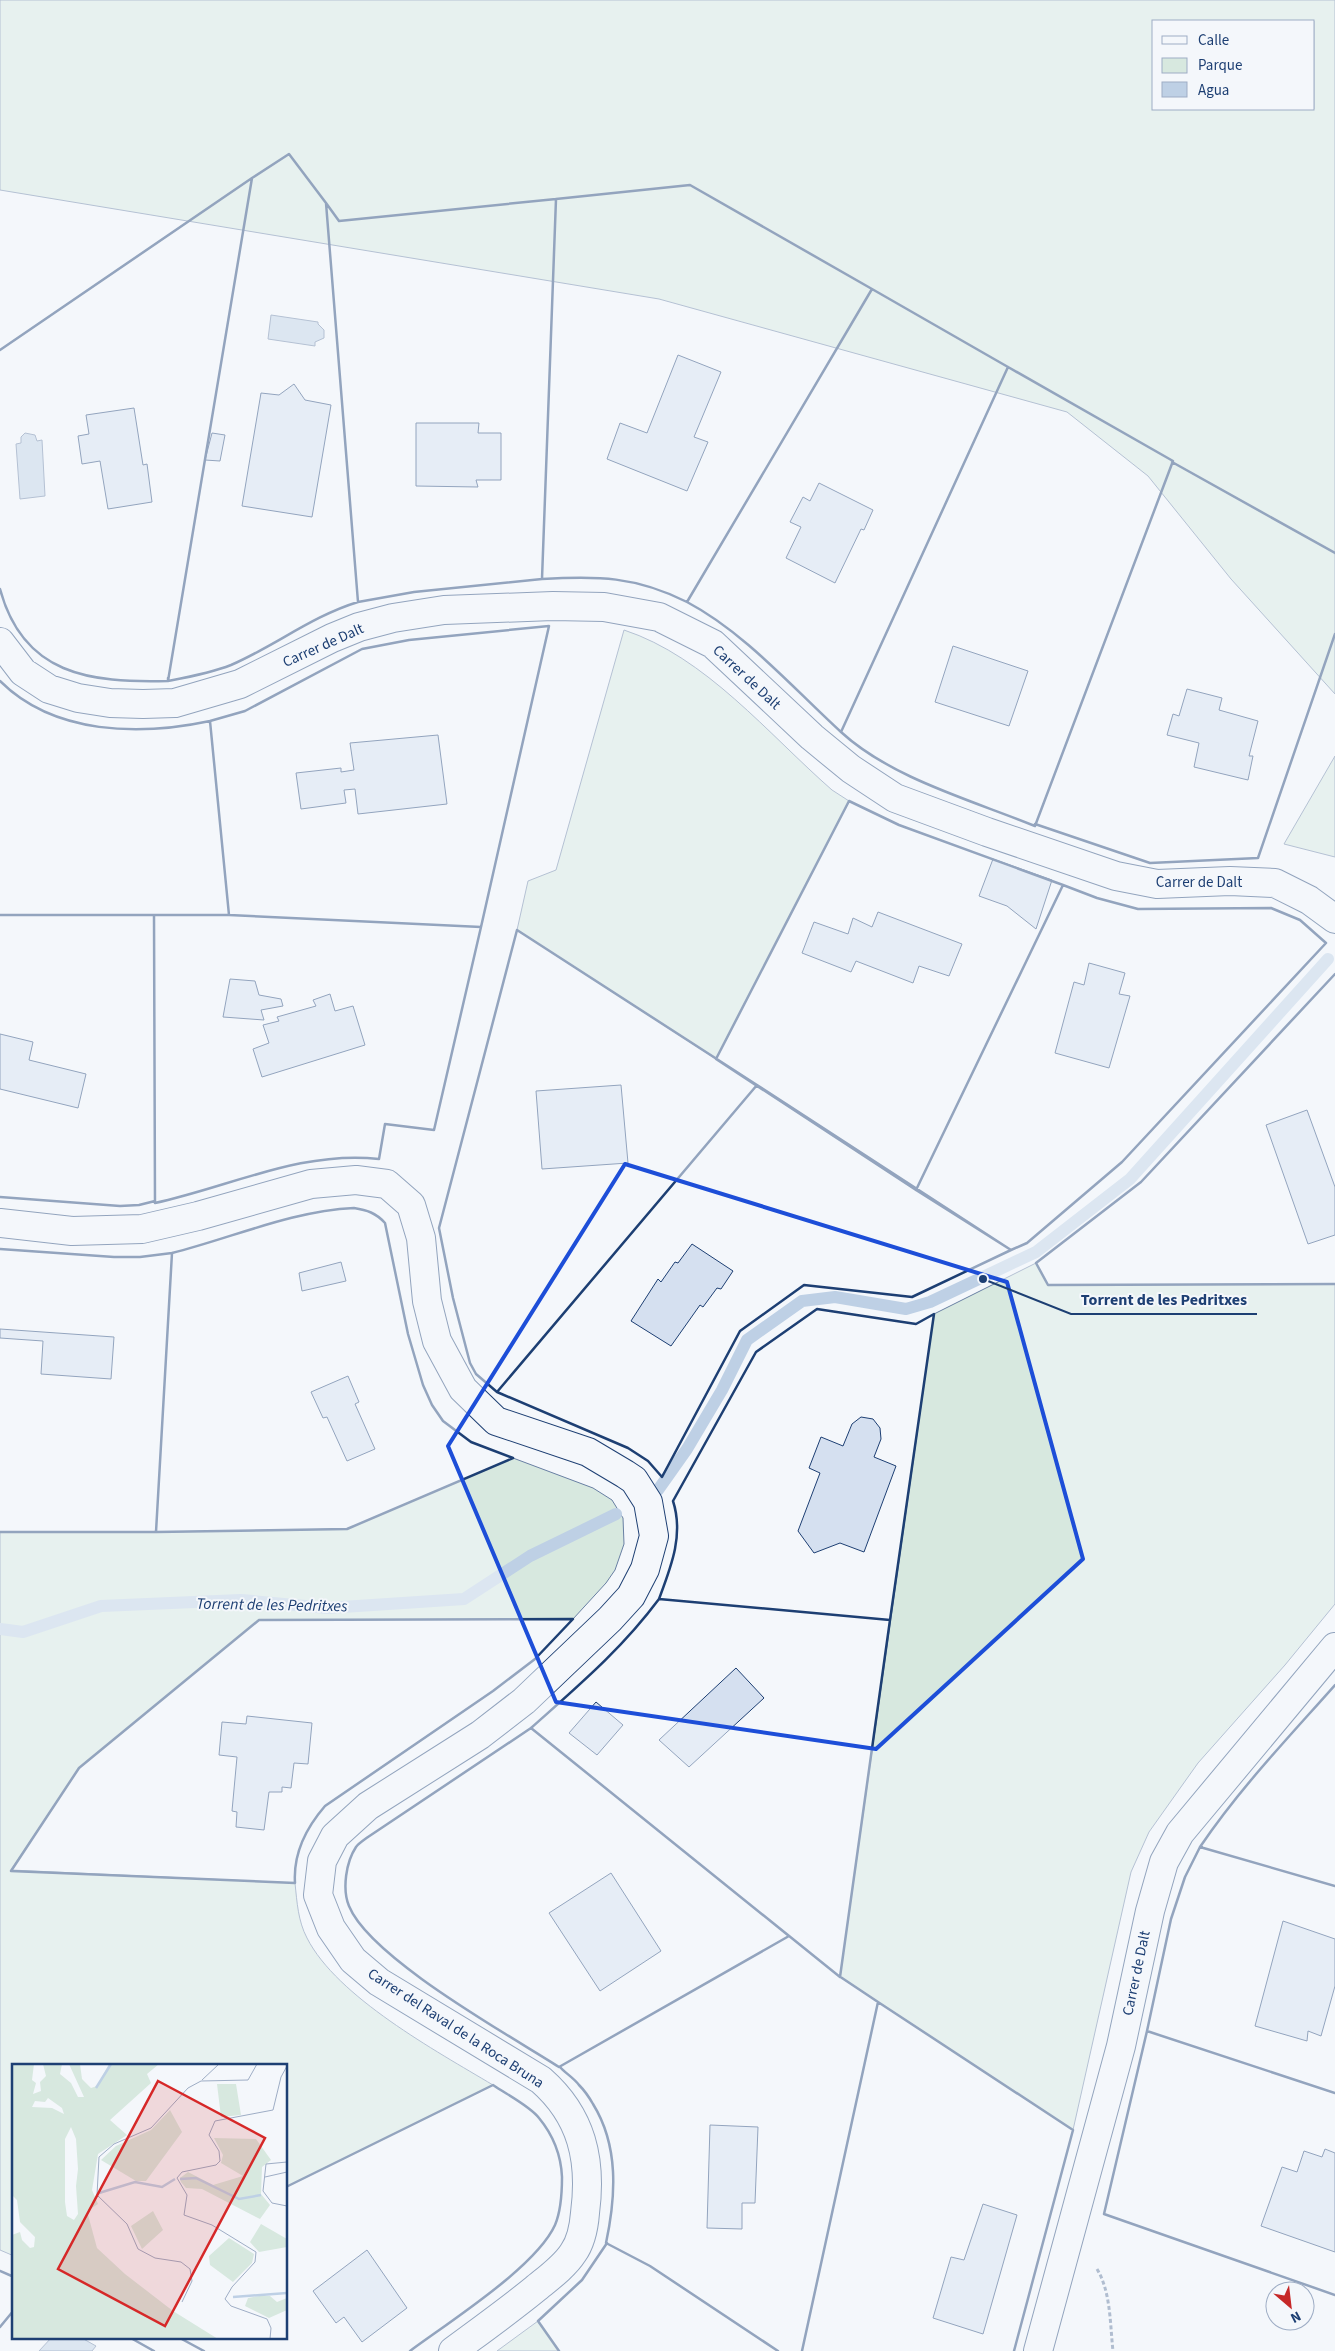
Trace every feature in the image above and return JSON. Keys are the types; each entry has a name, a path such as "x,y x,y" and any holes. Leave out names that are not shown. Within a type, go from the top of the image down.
{"street":[{"name":"Carrer de Dalt","path":"0,642 23,672 48,689 78,698 110,703 167,703 208,694 240,684 332,638 359,627 393,618 444,610 554,606 604,607 659,617 713,644 812,737 851,770 895,798 1116,876 1157,884 1275,883 1310,900 1335,920"},
{"name":"Carrer del Raval de la Roca Bruna","path":"0,1223 72,1231 142,1229 198,1216 311,1184 356,1180 387,1184 411,1205 421,1238 427,1301 437,1341 463,1389 496,1421 588,1452 625,1474 634,1480 648,1502 654,1536 645,1569 631,1596 615,1614 574,1655 517,1706 480,1735 368,1806 334,1836 322,1861 318,1895 331,1928 353,1960 379,1982 541,2080 558,2095 580,2133 586,2160 588,2194 584,2228 574,2253 548,2279 453,2351"},
{"name":"Carrer de Dalt","path":"1038,2351 1120,2046 1150,1911 1164,1862 1180,1833 1335,1647"}],"path":[{"path":"1068,2242 1088,2255 1101,2275 1108,2305 1113,2351"}],"highlighted area":[{"path":"625,1164 1007,1282 1083,1559 876,1749 556,1702 448,1446"}],"green space":[{"path":"0,0 1335,0 1335,694 1231,579 1148,476 1067,412 659,299 0,190"},
{"path":"624,630 654,642 709,678 735,699 832,790 849,801 716,1059 517,930 528,881 556,870"},
{"path":"1335,756 1335,857 1284,844"},
{"path":"1036,1263 1048,1285 1335,1284 1335,1604 1285,1665 1198,1763 1149,1832 1131,1872 1073,2130 840,1977 934,1314"},
{"path":"513,1458 593,1488 612,1500 623,1518 624,1544 615,1570 606,1583 573,1619 259,1620 79,1768 11,1870 295,1883 298,1911 304,1932 321,1960 341,1981 390,2021 493,2085 288,2186 288,2064 12,2064 12,2255 0,2250 0,1532 347,1529"},
{"path":"538,2321 559,2351 497,2351"}],"water":[{"path":"271,315 318,322 324,330 324,338 315,342 315,346 268,339"},
{"path":"25,433 35,435 37,441 42,440 45,496 20,499 16,444 21,443 21,437"},
{"path":"51,2338 82,2338 96,2346 92,2351 39,2351"}],"building":[{"path":"678,355 721,372 694,437 708,442 687,491 607,459 620,423 647,433"},
{"path":"294,384 305,400 331,405 312,517 242,506 261,393 279,395"},
{"path":"134,408 143,465 147,464 152,502 108,509 100,461 82,464 78,436 89,434 86,415"},
{"path":"416,423 479,423 478,433 501,433 501,480 476,480 478,487 416,486"},
{"path":"212,433 225,435 220,461 205,460"},
{"path":"819,483 873,510 864,530 861,529 835,583 786,558 801,527 790,522 803,497 810,501"},
{"path":"953,646 1028,671 1009,726 935,702"},
{"path":"1187,689 1222,698 1219,710 1258,721 1249,756 1253,756 1248,780 1194,767 1199,743 1167,735 1173,714 1179,716"},
{"path":"438,735 447,804 358,814 355,789 344,790 346,803 301,809 296,773 341,768 341,772 354,770 350,743"},
{"path":"993,859 1052,880 1036,929 1007,906 979,896"},
{"path":"878,912 962,944 949,976 919,966 913,983 856,961 851,972 802,953 814,922 848,934 853,918 872,927"},
{"path":"1089,963 1125,973 1119,994 1130,996 1109,1068 1055,1053 1074,982 1084,985"},
{"path":"230,979 255,981 259,995 281,999 283,1006 261,1010 264,1020 223,1017"},
{"path":"330,994 335,1011 353,1006 365,1045 262,1077 253,1049 269,1043 263,1025 279,1021 277,1017 316,1006 313,1000"},
{"path":"0,1034 33,1042 29,1060 86,1074 78,1108 0,1089"},
{"path":"621,1085 628,1163 542,1169 536,1091"},
{"path":"1307,1110 1335,1187 1335,1235 1308,1244 1266,1125"},
{"path":"692,1244 733,1271 721,1289 717,1288 703,1307 700,1305 671,1346 631,1321 658,1279 661,1282 675,1262 678,1263"},
{"path":"341,1262 346,1281 302,1291 299,1273"},
{"path":"0,1329 114,1337 111,1379 41,1374 43,1341 0,1338"},
{"path":"348,1376 359,1402 355,1404 375,1449 347,1461 327,1417 323,1418 311,1392"},
{"path":"861,1417 873,1419 880,1428 881,1439 874,1457 896,1466 864,1552 840,1543 814,1553 798,1531 820,1473 809,1468 821,1437 843,1446 852,1424"},
{"path":"736,1668 764,1698 689,1767 659,1740"},
{"path":"596,1702 623,1725 597,1755 569,1733"},
{"path":"247,1716 312,1723 308,1764 294,1763 291,1788 282,1787 282,1792 269,1792 264,1830 236,1827 237,1812 232,1811 237,1757 219,1755 222,1722 246,1724"},
{"path":"611,1873 661,1951 600,1991 549,1913"},
{"path":"1283,1921 1335,1939 1335,1986 1321,2036 1308,2031 1307,2041 1255,2026"},
{"path":"710,2125 758,2127 755,2203 742,2203 742,2229 707,2228"},
{"path":"1325,2149 1335,2153 1335,2252 1261,2226 1282,2167 1297,2172 1304,2151 1322,2157"},
{"path":"983,2204 1017,2215 983,2334 933,2318 951,2257 964,2260"},
{"path":"367,2250 407,2308 362,2342 344,2317 336,2323 313,2291"}],"waterway":[{"name":"Torrent de les Pedritxes","path":"658,1490 687,1449 722,1390 747,1340 802,1301 835,1297 906,1309 930,1302 1036,1252 1130,1179 1328,959"},
{"name":"Torrent de les Pedritxes","path":"0,1629 23,1632 101,1606 241,1600 327,1608 464,1599 530,1556 616,1514"}],"wall":[{"path":"289,154 326,203 358,602 325,615 231,665 208,673 168,681 252,178 289,154"},
{"path":"0,350 252,178"},
{"path":"690,185 872,289 687,602 650,587 616,580 599,578 542,579 556,199 690,185"},
{"path":"556,199 542,579 414,592 358,602 326,203 339,221 556,199"},
{"path":"872,289 1008,367 841,732 748,645 708,614 687,602 872,289"},
{"path":"1008,367 1173,461 1035,826 907,775 861,748 841,732 1008,367"},
{"path":"1172,462 1335,553"},
{"path":"0,589 11,618 25,640 43,656 63,668 112,680 168,681 168,678"},
{"path":"0,915 229,915 481,927 549,626 409,640 362,649 245,711 210,721 229,915"},
{"path":"1035,824 1150,863 1258,858 1335,634"},
{"path":"0,681 22,699 46,712 72,721 99,727 155,729 210,721 210,723"},
{"path":"849,801 899,825 1063,885 916,1190 716,1059 849,801"},
{"path":"1063,885 1097,898 1138,909 1271,908 1300,920 1326,943 1122,1162 1027,1243 1011,1250 916,1190 1063,885"},
{"path":"154,915 229,915 481,927 434,1130 385,1124 379,1159 350,1158 294,1165 155,1203 154,915"},
{"path":"517,930 757,1085 497,1392 476,1374 470,1363 453,1298 439,1228 517,930"},
{"path":"1335,974 1141,1182 1036,1263 1048,1285 1335,1284"},
{"path":"757,1085 1011,1250 912,1297 804,1285 740,1331 662,1477 648,1461 628,1448 497,1392 757,1085"},
{"path":"0,1197 120,1206 139,1205 155,1201"},
{"path":"354,1208 371,1212 385,1223 408,1334 423,1385 432,1405 443,1421 471,1442 513,1458 347,1529 156,1532 172,1253 307,1214 354,1208"},
{"path":"0,1249 114,1257 140,1257 172,1253"},
{"path":"817,1309 916,1324 934,1314 890,1620 659,1599 672,1563 677,1539 676,1514 673,1501 756,1352 817,1309"},
{"path":"0,1532 156,1532 156,1530"},
{"path":"659,1599 890,1620 840,1977 531,1728 630,1635 659,1599"},
{"path":"573,1619 535,1659 493,1691 325,1806 312,1823 302,1842 296,1861 295,1883 11,1871 79,1768 259,1620 573,1619"},
{"path":"1202,1847 1200,1847 1231,1804 1335,1685"},
{"path":"531,1728 789,1936 559,2067 443,1994 384,1949 362,1927 349,1906 346,1892 346,1876 350,1860 359,1844 531,1728"},
{"path":"1147,2031 1171,1919 1185,1877 1200,1847 1335,1886"},
{"path":"802,2351 878,2002 839,1976"},
{"path":"878,2004 878,2002 1073,2130 1014,2351"},
{"path":"1335,2093 1147,2031 1104,2214 1335,2295"},
{"path":"560,2067 577,2082 588,2096 601,2120 607,2137 611,2154 613,2189 606,2243 650,2266 778,2351"},
{"path":"288,2186 493,2085 530,2109 544,2125 552,2138 561,2169 561,2201 555,2225 545,2241 511,2276 410,2351"},
{"path":"559,2351 538,2321 582,2280 607,2243"},
{"path":"0,2271 12,2276"},
{"path":"0,2327 12,2312"},
{"path":"131,2338 154,2351"},
{"path":"180,2338 204,2351"}],"place":[{"name":"Torrent de les Pedritxes","path":"983,1279"}]}
